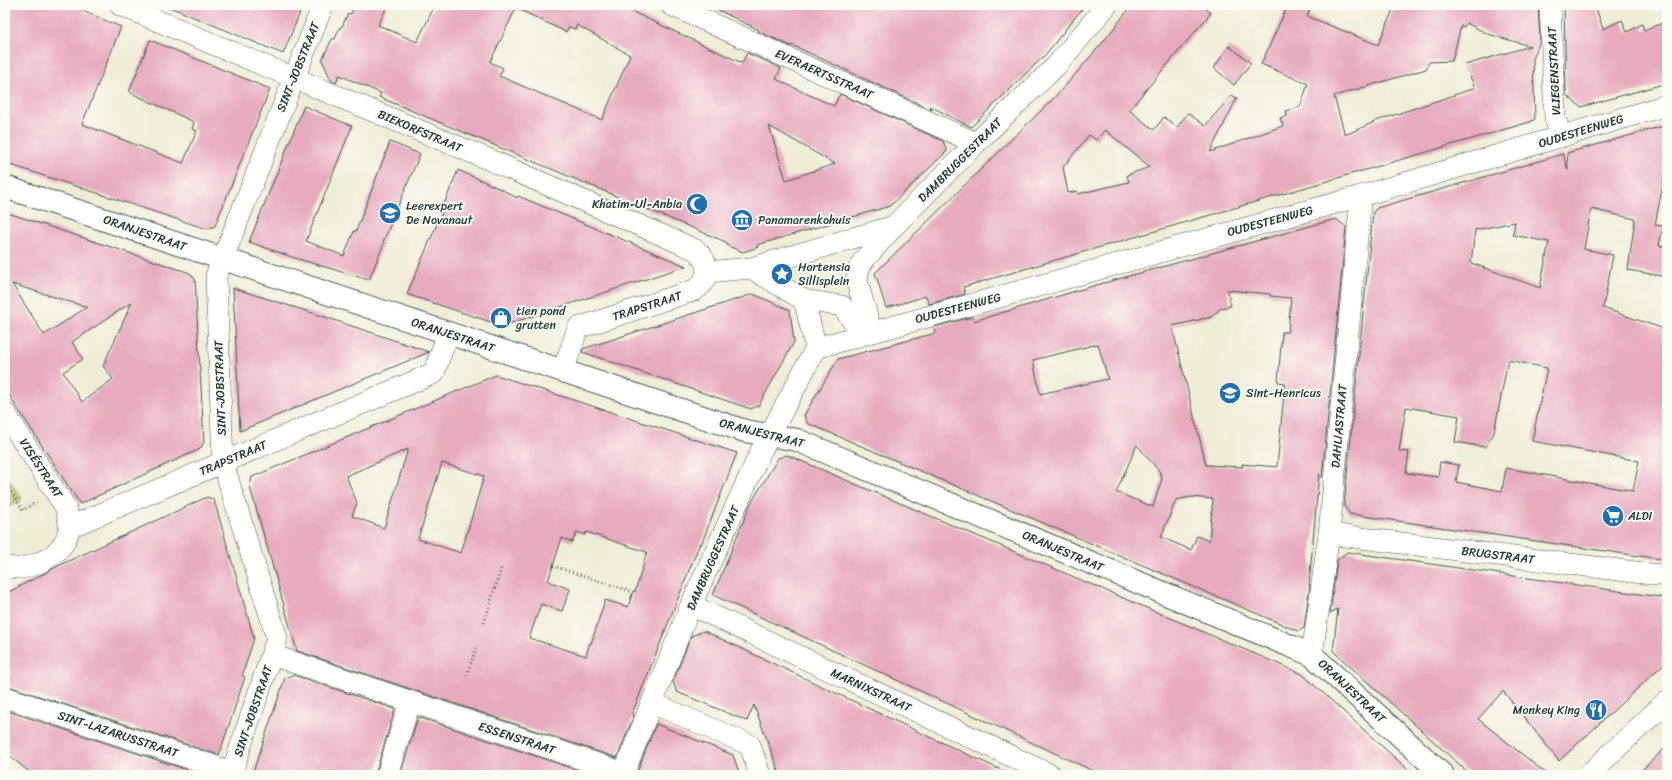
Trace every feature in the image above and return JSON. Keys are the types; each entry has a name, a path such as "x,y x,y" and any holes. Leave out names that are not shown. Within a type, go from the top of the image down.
{"street":[{"name":"BIEKORFSTRAAT","path":"120,5 497,163 696,250 705,262 707,272"},
{"name":"SINT-JOBSTRAAT","path":"232,774 277,638 223,463 216,276 293,77 323,5"},
{"name":"EVERAERTSSTRAAT","path":"671,5 976,143"},
{"name":"DAMBRUGGESTRAAT","path":"871,331 857,282 858,271 863,261 894,226 976,143 1056,66 1107,5"},
{"name":"VLIEGENSTRAAT","path":"1550,5 1555,118 1561,137"},
{"name":"OUDESTEENWEG","path":"871,331 1361,196 1667,105"},
{"name":"ORANJESTRAAT","path":"5,186 745,432 797,440 1312,655 1443,775"},
{"name":"DAHLIASTRAAT","path":"1312,655 1329,534 1361,196"},
{"path":"707,272 751,268 894,226"},
{"path":"751,268 804,300 842,306 854,324 871,331"},
{"name":"TRAPSTRAAT","path":"563,371 578,328 695,290 706,279 707,272"},
{"path":"804,300 816,348 871,331"},
{"name":"TRAPSTRAAT","path":"70,527 434,374 448,333"},
{"name":"DAMBRUGGESTRAAT","path":"624,774 691,605 769,435 816,348"},
{"name":"VISÉSTRAAT","path":"5,413 66,508 70,527"},
{"path":"5,566 26,567 39,563 53,555 63,544 70,527"},
{"name":"BRUGSTRAAT","path":"1329,534 1667,576"},
{"name":"MARNIXSTRAAT","path":"691,605 1051,775"},
{"name":"ESSENSTRAAT","path":"272,655 624,774"},
{"name":"SINT-LAZARUSSTRAAT","path":"5,697 232,774"},
{"path":"1588,775 1667,701"},
{"path":"387,775 410,702"},
{"path":"652,703 750,746 760,775"}],"path":[{"path":"5,482 23,510"},
{"path":"484,623 502,566"},
{"path":"553,566 633,592"},
{"path":"466,675 476,648"}],"green space":[{"path":"5,473 22,499 5,509"}],"building":[{"path":"5,5 68,5 121,27 82,124 183,163 197,131 192,129 194,122 129,92 150,40 270,89 215,226 207,229 5,163"},
{"path":"165,5 303,5 283,54"},
{"path":"355,5 388,5 378,25 417,42 435,5 618,5 742,63 747,53 781,68 776,79 834,106 840,94 943,141 947,151 890,206 757,245 758,247 743,252 728,246 726,242 379,97 381,93 339,75 336,83 331,80 322,60 332,39 335,39 340,27 342,27 348,13 351,14","holes":["516,8 566,32 569,27 575,29 577,25 630,55 602,120 499,76 503,68 490,62","769,126 835,164 786,180"]},
{"path":"708,5 1085,5 1046,54 971,127 930,106 932,110 792,45 791,46 758,31 759,30"},
{"path":"1132,5 1201,5 1211,13 1129,110 1154,130 1164,117 1177,127 1188,113 1205,126 1232,95 1237,98 1210,152 1283,126 1280,118 1287,116 1286,111 1300,107 1308,84 1261,64 1288,5 1312,5 1307,16 1378,45 1395,5 1538,5 1540,41 1533,59 1535,119 1530,122 963,287 965,294 929,304 926,296 886,308 875,273 1060,92 1103,42","holes":["1466,23 1488,34 1530,46 1465,65 1475,88 1379,120 1345,135 1334,96 1426,69 1429,62 1452,61 1461,26 1464,27","1105,130 1150,167 1127,175 1129,182 1078,194 1077,191 1068,193 1063,167 1089,135 1096,140"]},
{"path":"1564,5 1595,5 1603,29 1622,20 1627,32 1642,24 1644,31 1667,21 1667,83 1581,107 1566,95"},
{"path":"1229,46 1251,63 1234,85 1214,68"},
{"path":"304,106 352,126 306,241 344,256 354,231 356,231 390,142 420,154 383,242 384,243 369,280 295,258 249,242"},
{"path":"1667,125 1667,174 1665,174 1655,225 1663,226 1659,246 1667,247 1667,277 1628,270 1635,219 1591,209 1584,249 1613,255 1603,308 1667,330 1667,560 1350,514 1344,506 1373,212 1377,208 1563,154 1568,170 1567,153","holes":["1515,222 1513,235 1549,242 1540,288 1471,263 1475,230","1508,360 1547,368 1532,441 1639,461 1633,491 1506,468 1502,491 1456,482 1459,465 1440,462 1438,477 1406,473 1409,452 1399,451 1406,407 1459,416 1455,442 1485,447 1494,433"]},
{"path":"458,170 503,190 517,198 518,196 686,266 505,325 500,325 409,295 407,294 443,210 442,209"},
{"path":"5,212 190,273 195,279 204,442 200,449 80,504 5,389","holes":["12,284 87,307 44,335","132,302 103,366 113,379 82,402 63,372 83,359 72,342"]},
{"path":"1336,219 1346,227 1322,478 1319,474 1309,585 1310,584 1304,628 1298,631 807,423 804,415 838,359 936,333 934,327 972,317 974,321 1093,286","holes":["1227,290 1270,294 1270,296 1291,298 1288,332 1282,332 1278,382 1285,383 1277,467 1242,464 1243,467 1206,465 1172,326 1211,317 1221,308 1231,306","1098,344 1108,379 1040,394 1033,360","1137,445 1159,471 1162,478 1153,507 1116,492","1191,497 1213,499 1209,541 1197,536 1191,550 1161,537 1176,500"]},
{"path":"233,288 325,317 429,352 240,431"},
{"path":"753,294 790,310 794,342 759,405 751,409 582,352 583,349"},
{"path":"496,375 737,453 632,714 634,715 617,758 297,651 250,487 252,477","holes":["408,449 384,528 352,516 357,503 346,476","442,463 484,476 461,553 418,539","577,532 585,535 586,532 647,552 635,592 633,591 628,607 605,600 586,656 529,638 541,604 562,611 570,589 548,581 562,538 572,542"]},
{"path":"787,455 1302,674 1414,775 1102,775 713,595 750,505 778,458"},
{"path":"207,497 214,500 254,638 242,676 245,677 219,755 5,685 5,594 62,564"},
{"path":"1347,552 1667,598 1667,661 1559,761 1503,691 1478,719 1548,775 1471,775 1333,651 1338,609 1330,613 1337,560"},
{"path":"704,631 1012,775 780,775 754,705 747,721 677,692 673,682 691,636"},
{"path":"293,675 395,709 375,775 252,775 285,678"},
{"path":"5,710 203,775 33,775 5,752"},
{"path":"418,717 592,775 400,775"},
{"path":"656,724 733,755 740,775 636,775"},
{"path":"1667,746 1667,775 1637,775"}],"place":[{"name":"Khatim-Ul-Anbia","path":"697,204"},
{"name":"Leerexpert De Novanaut","path":"390,213"},
{"name":"Panamarenkohuis","path":"742,220"},
{"name":"Hortensia Sillisplein","path":"782,274"},
{"name":"tien pond grutten","path":"501,318"},
{"name":"Sint-Henricus","path":"1230,393"},
{"name":"ALDI","path":"1613,516"},
{"name":"Monkey King","path":"1596,710"}]}
